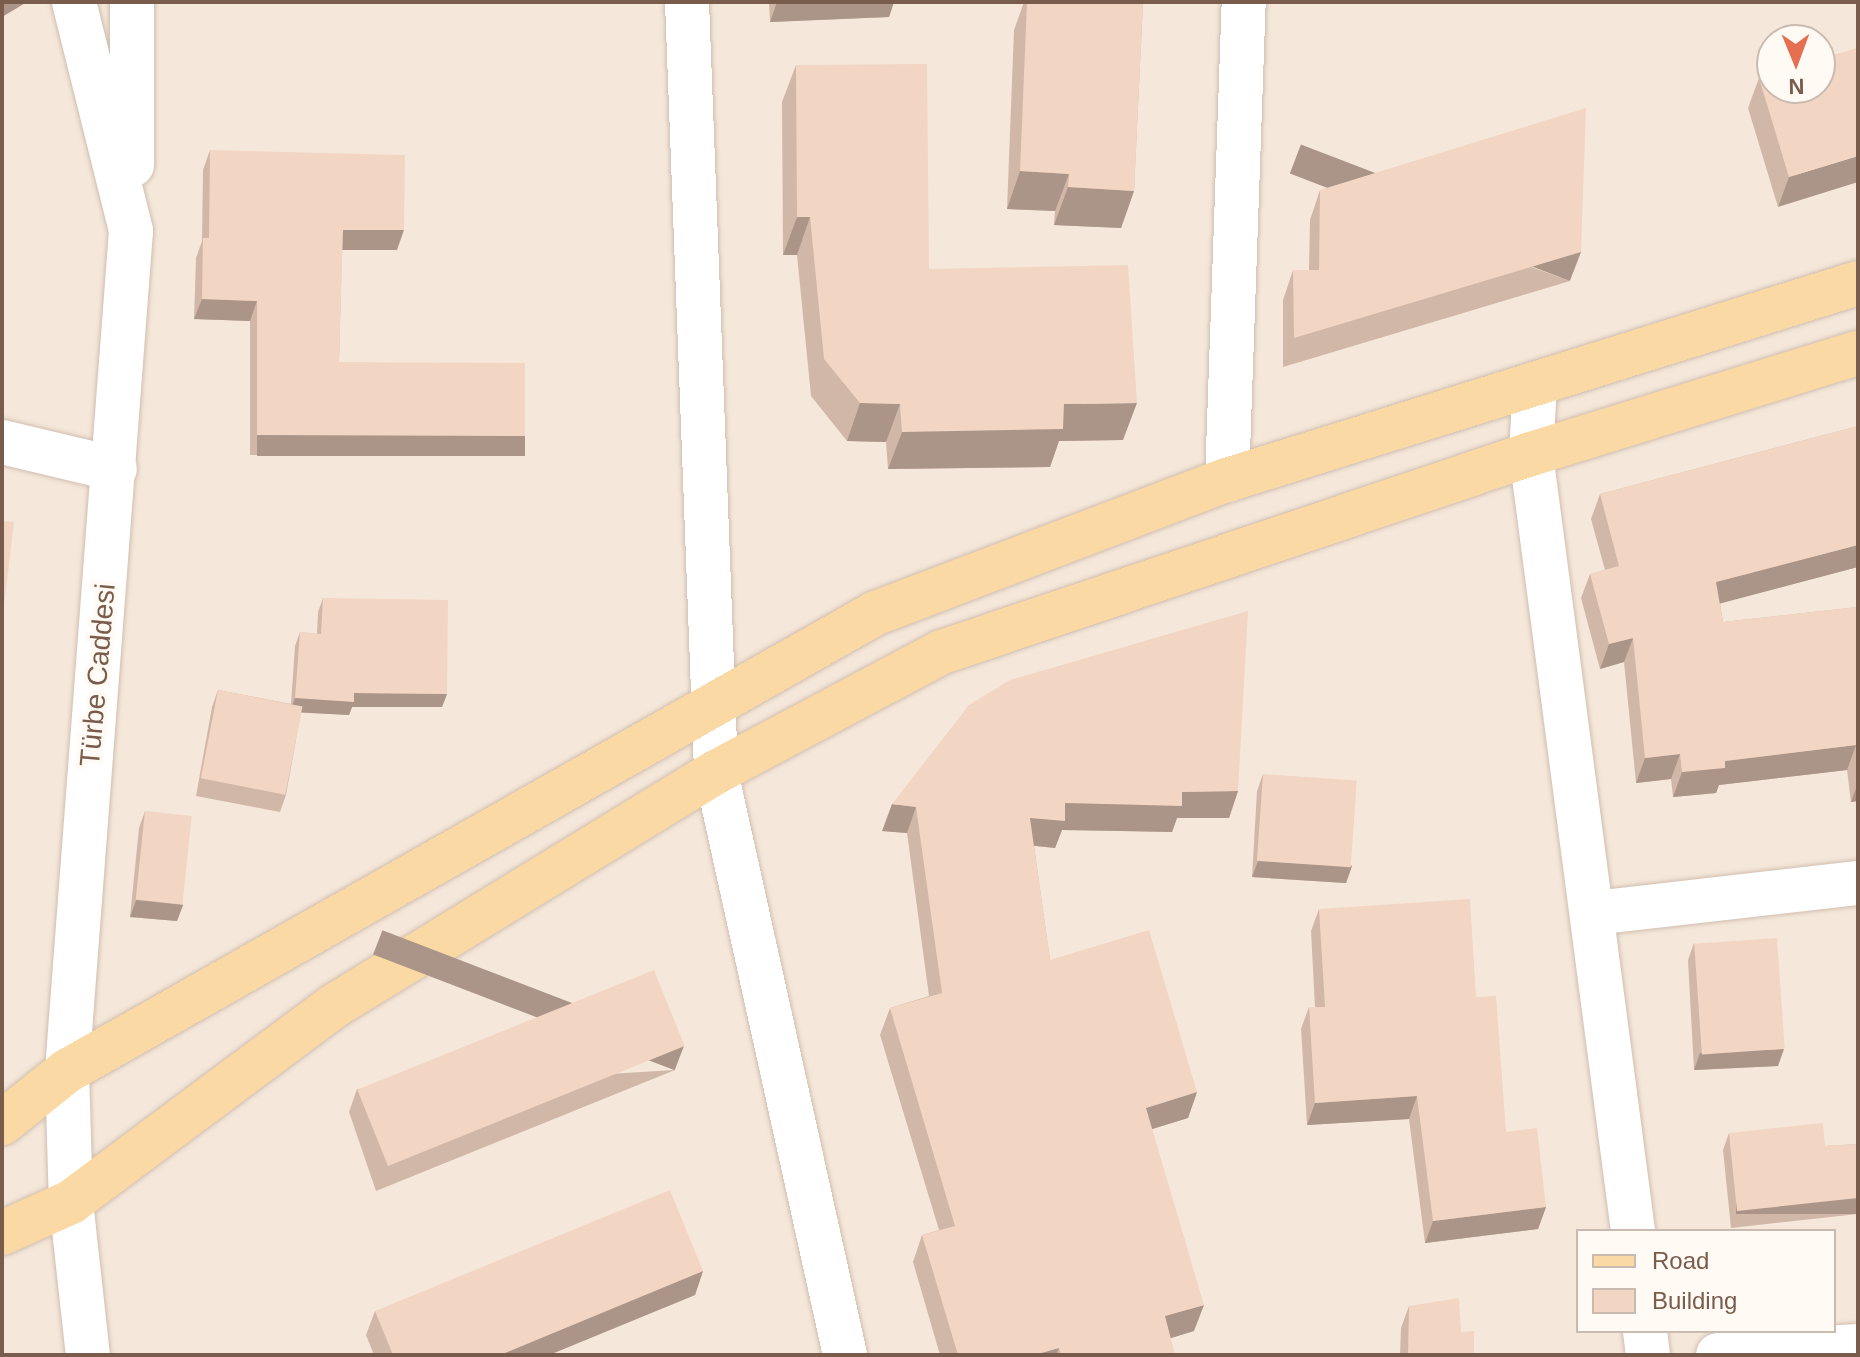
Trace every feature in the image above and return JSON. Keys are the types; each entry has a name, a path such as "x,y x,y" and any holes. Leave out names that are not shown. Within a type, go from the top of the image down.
{"main road":[{"path":"2,1123 67,1071 876,613 1227,480 1858,283"},
{"path":"2,1233 71,1202 334,1006 716,772 942,652 1531,454 1858,353"}],"street":[{"name":"Türbe Caddesi","path":"74,2 131,231 67,1071 71,1202 88,1355"},
{"path":"131,231 132,2"},
{"path":"687,2 716,772 845,1355"},
{"path":"1227,480 1244,2"},
{"path":"1535,384 1531,454 1574,814 1594,913 1633,1229"},
{"path":"2,442 115,469"},
{"path":"1594,913 1858,883"},
{"path":"1645,1333 1648,1355"},
{"path":"1718,1355 1858,1346"}],"shaded area":[{"path":"2,2 1858,2 1858,1355 2,1355"}],"building":[{"path":"1027,2 1143,2 1134,191 1068,187 1069,174 1020,171"},
{"path":"1858,48 1858,156 1789,177 1767,104 1836,104 1836,54"},
{"path":"927,64 929,269 1128,265 1137,403 1064,404 1063,429 902,432 900,404 860,403 824,359 810,217 797,217 796,65"},
{"path":"1586,108 1581,252 1294,338 1293,270 1319,270 1320,190"},
{"path":"210,150 405,155 404,230 343,230 339,362 525,363 525,436 257,435 257,301 202,299 203,238 209,238"},
{"path":"1858,426 1858,545 1716,582 1723,622 1858,607 1858,759 1856,745 1725,761 1725,768 1682,772 1680,754 1645,758 1633,638 1609,644 1590,574 1619,566 1600,494"},
{"path":"2,521 14,522 2,622"},
{"path":"323,598 448,600 447,694 354,693 354,702 295,698 300,632 321,634"},
{"path":"1248,611 1238,791 1182,792 1182,806 1065,803 1065,821 1030,818 1050,960 1149,930 1197,1092 1146,1108 1204,1305 1165,1316 1175,1355 1061,1355 1059,1348 1034,1355 958,1355 922,1235 955,1226 890,1008 942,993 916,807 892,804 969,705 1010,680"},
{"path":"218,690 302,706 285,795 201,778"},
{"path":"1263,774 1357,781 1351,867 1257,861"},
{"path":"145,811 192,816 182,904 136,900"},
{"path":"1470,899 1476,997 1496,996 1506,1132 1537,1128 1546,1207 1433,1221 1417,1096 1315,1103 1309,1007 1325,1007 1319,909"},
{"path":"1777,938 1785,1049 1702,1055 1694,944"},
{"path":"654,970 685,1046 388,1166 357,1090"},
{"path":"1823,1123 1825,1146 1858,1144 1858,1198 1737,1211 1729,1133"},
{"path":"670,1190 703,1271 500,1355 393,1355 375,1311"},
{"path":"1459,1298 1461,1332 1474,1331 1474,1355 1408,1355 1409,1306"}]}
